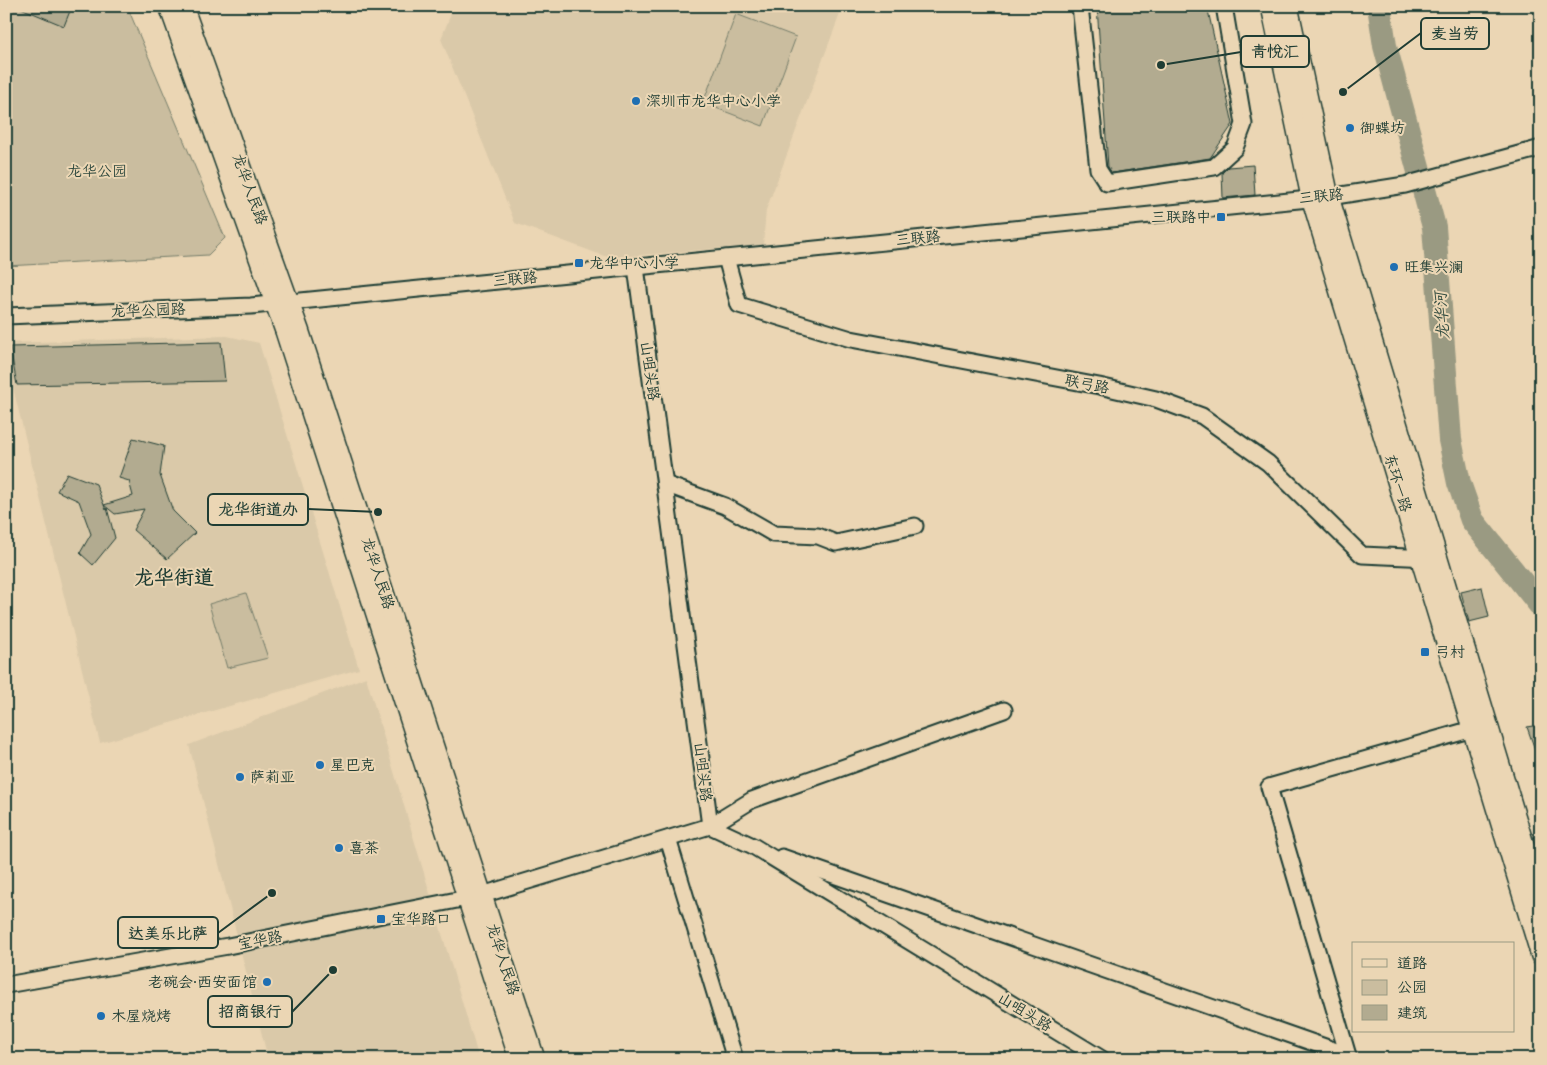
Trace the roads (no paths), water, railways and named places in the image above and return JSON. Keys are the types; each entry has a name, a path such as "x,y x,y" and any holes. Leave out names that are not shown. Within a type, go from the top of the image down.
{"main road":[{"name":"东环一路","path":"1272,6 1320,197 1480,727 1541,956"},
{"name":"东环一路","path":"1288,6 1320,197"},
{"name":"龙华人民路","path":"180,8 283,303 475,896 535,1059"},
{"name":"东环一路","path":"1480,727 1541,901"},
{"name":"龙华人民路","path":"475,896 519,1059"}],"street":[{"path":"1080,6 1098,169 1107,183 1214,167 1235,148 1244,124 1224,6"},
{"name":"三联路","path":"283,303 1320,197 1404,185 1541,148"},
{"name":"联弓路","path":"726,258 740,305 851,339 1128,392 1156,399 1202,416 1268,463 1362,555 1429,558"},
{"name":"山咀头路","path":"636,267 710,826 753,846 1102,1059"},
{"name":"龙华公园路","path":"6,316 283,303"},
{"path":"665,484 725,506 774,534 818,536 836,543 914,526"},
{"name":"宝华路","path":"6,985 228,946 475,896 710,826 752,800 1004,710"},
{"path":"1348,1057 1269,787 1480,727"},
{"path":"668,839 735,1059"},
{"path":"753,846 1348,1057"}],"waterway":[{"name":"龙华河","path":"1379,6 1385,46 1434,227 1450,440 1459,483 1472,520 1541,606"}],"place":[{"name":"青悦汇","path":"1161,65"},
{"name":"麦当劳","path":"1343,92"},
{"name":"深圳市龙华中心小学","path":"636,101"},
{"name":"御蝶坊","path":"1350,128"},
{"name":"三联路中","path":"1221,217"},
{"name":"龙华中心小学","path":"579,263"},
{"name":"旺集兴澜","path":"1394,267"},
{"name":"龙华街道办","path":"378,512"},
{"name":"弓村","path":"1425,652"},
{"name":"星巴克","path":"320,765"},
{"name":"萨莉亚","path":"240,777"},
{"name":"喜茶","path":"339,848"},
{"name":"达美乐比萨","path":"272,893"},
{"name":"宝华路口","path":"381,919"},
{"name":"招商银行","path":"333,970"},
{"name":"老碗会·西安面馆","path":"267,982"},
{"name":"木屋烧烤","path":"101,1016"}],"district":[{"name":"龙华街道","path":"174,577"}],"park label":[{"name":"龙华公园","path":"97,171"}]}
